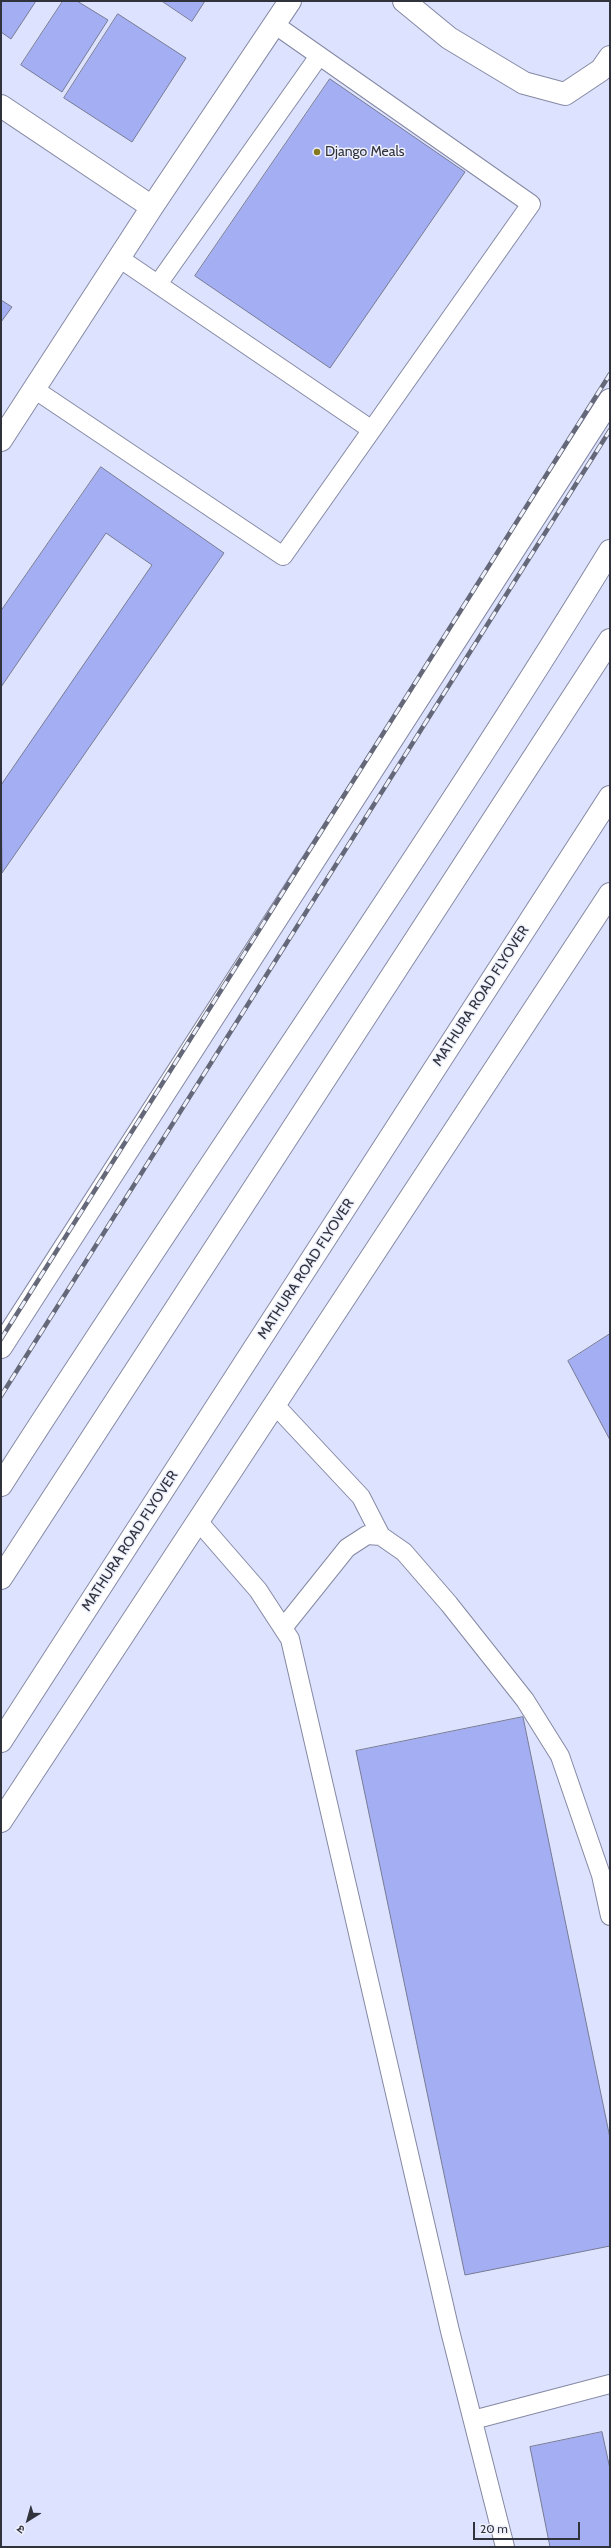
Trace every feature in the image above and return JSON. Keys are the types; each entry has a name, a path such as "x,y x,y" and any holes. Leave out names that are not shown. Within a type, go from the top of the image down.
{"main road":[{"path":"1,440 152,207 290,1"},
{"path":"404,1 449,38 524,83 564,94 601,70 610,57"},
{"path":"1,106 152,207"},
{"path":"1,1347 610,400"},
{"path":"1,1485 122,1296 342,967 563,627 610,551"},
{"path":"1,1578 610,640"},
{"name":"MATHURA ROAD FLYOVER","path":"1,1741 610,797"},
{"path":"1,1821 610,894"}],"lane":[{"path":"34,389 283,556 531,204 274,24"},
{"path":"158,284 319,56"},
{"path":"119,258 372,430"},
{"path":"275,1405 361,1497 381,1536 404,1552 449,1604 525,1700 560,1756 601,1875 610,1916"},
{"path":"198,1521 258,1590 290,1639 450,2331 505,2547"},
{"path":"283,1628 347,1548 367,1535 381,1536"},
{"path":"473,2420 610,2384"}],"building":[{"path":"1,1 36,1 11,39 1,32"},
{"path":"63,1 77,1 108,20 62,92 21,65"},
{"path":"162,1 205,1 192,21"},
{"path":"118,14 186,58 132,142 64,98"},
{"path":"330,79 465,172 330,368 195,276"},
{"path":"1,300 12,307 1,322"},
{"path":"101,467 224,553 2,873 1,785 152,565 106,533 1,687 1,611"},
{"path":"610,1334 610,1440 568,1361"},
{"path":"523,1717 610,2138 610,2246 465,2275 356,1751"},
{"path":"602,2432 610,2469 610,2547 550,2547 530,2447"}],"railway":[{"path":"1,1339 610,374"},
{"path":"1,1396 610,430"}],"place":[{"name":"Django Meals","path":"317,152"}]}
